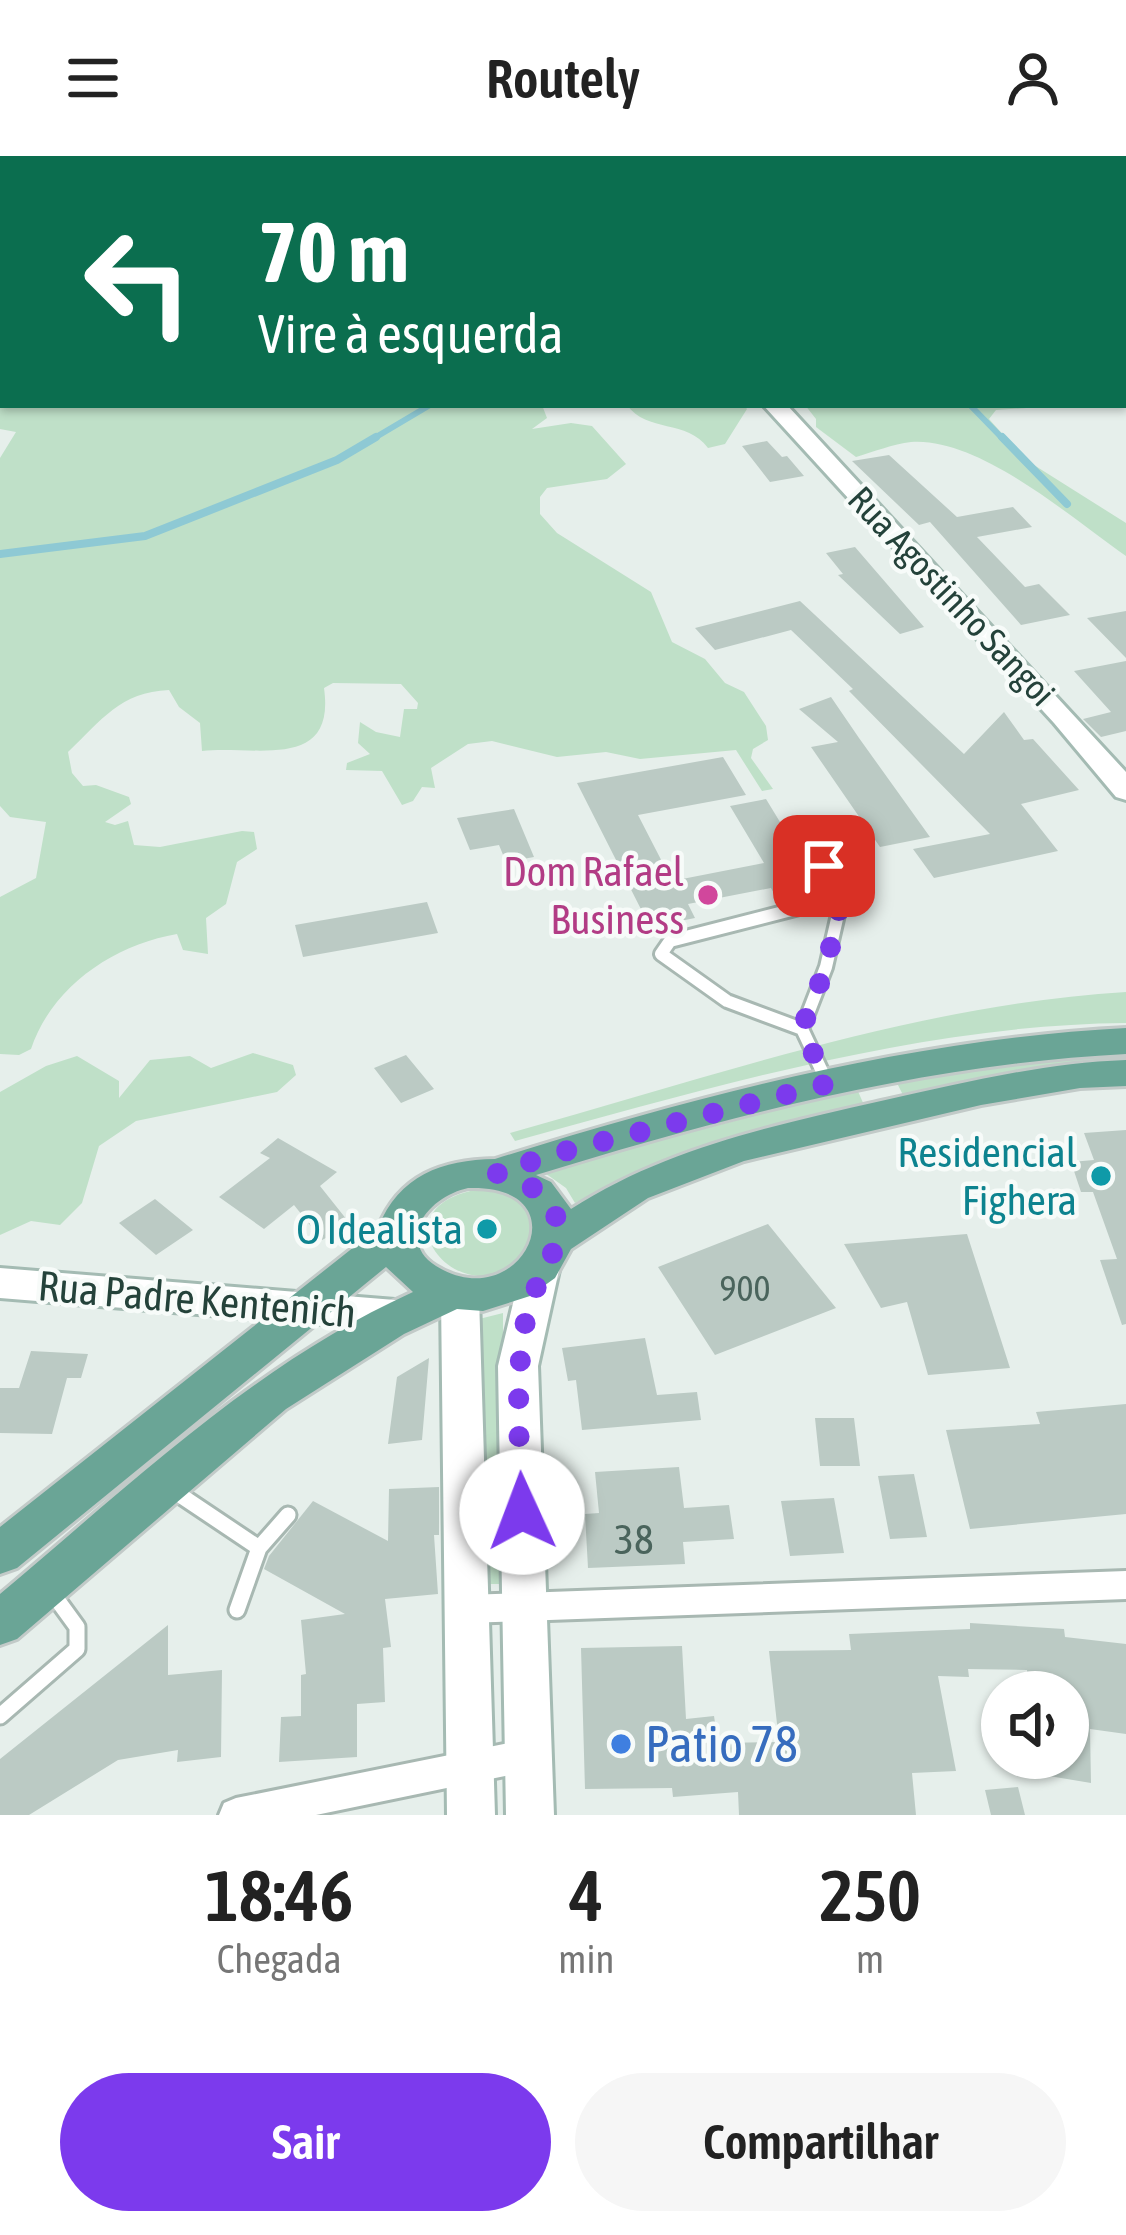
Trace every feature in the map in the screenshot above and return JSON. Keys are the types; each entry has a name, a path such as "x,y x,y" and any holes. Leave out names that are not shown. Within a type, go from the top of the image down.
{"main road":[{"path":"455,1295 414,1274 401,1257 396,1236 404,1209 427,1186 460,1174 496,1173 827,1084 989,1051 1126,1041"},
{"path":"0,1624 262,1403 394,1315 455,1295 511,1289 634,1188 753,1144 981,1092 1080,1075 1126,1073"},
{"path":"496,1173 523,1181 543,1196 556,1216 549,1254"},
{"path":"0,1554 396,1236"}],"street":[{"name":"Rua Agostinho Sangoi","path":"778,408 1064,717 1126,791"},
{"path":"530,1815 518,1366 549,1254"},
{"name":"Rua Padre Kentenich","path":"0,1283 394,1315"},
{"path":"455,1295 471,1815"},
{"path":"466,1609 1126,1585"},
{"path":"236,1815 529,1754"}],"lane":[{"path":"805,835 842,897 826,967 802,1028 827,1084"},
{"path":"802,1028 723,1003 697,988 661,954 663,947 842,897"},
{"path":"165,1484 260,1548"},
{"path":"237,1610 260,1548 288,1515"},
{"path":"0,1716 77,1648 81,1639 80,1629 46,1585"}],"green space":[{"path":"0,408 543,408 547,418 532,429 571,423 592,426 626,464 607,479 547,488 540,497 540,514 557,533 651,592 672,642 705,659 725,683 744,692 766,726 768,740 753,749 751,758 773,789 762,791 736,750 640,759 606,752 557,757 492,741 468,744 431,768 435,788 422,787 413,801 402,805 382,771 346,770 347,763 370,754 358,743 360,722 376,732 400,737 404,709 417,709 418,703 401,684 333,683 324,688 324,715 317,732 305,743 267,751 202,751 200,723 179,707 169,690 137,696 113,710 68,752 72,773 83,786 96,785 129,797 131,804 105,822 128,821 134,845 160,847 242,831 254,832 257,849 237,862 226,904 206,918 208,954 183,950 177,934 131,948 70,988 41,1026 31,1049 19,1055 0,1054 0,897 36,878 46,822 10,817 0,806 0,458 16,432 0,429"},
{"path":"630,408 747,409 725,444 708,448 689,433"},
{"path":"807,408 1025,408 996,410 989,419 1026,460 1126,523 1126,556 1024,483 966,452 911,442 856,457 816,427"},
{"path":"1126,992 1126,1023 1048,1026 894,1047 741,1080 515,1141 510,1133 892,1028 1047,999"},
{"path":"1126,1051 1126,1061 990,1077 903,1095 896,1081 982,1065"},
{"path":"253,1053 293,1065 296,1075 277,1092 136,1121 99,1146 82,1203 60,1225 31,1221 0,1235 0,1092 46,1066 77,1056 119,1081 119,1098 150,1060 190,1056 211,1068"},
{"path":"857,1089 864,1105 660,1162 575,1203 566,1188 542,1171"},
{"path":"487,1188 526,1202 540,1232 519,1263 494,1275 470,1275 449,1265 434,1250 428,1231 433,1213 452,1197"},
{"path":"503,1313 503,1584 486,1584 479,1319"}],"building":[{"path":"767,441 804,476 770,482 742,446"},
{"path":"889,455 957,517 1013,507 1032,527 977,537 1025,587 1039,584 1070,615 1021,625 930,522 919,525 852,461"},
{"path":"855,547 924,627 900,634 838,575 843,574 826,553"},
{"path":"800,601 964,754 1004,712 1024,740 1033,739 1079,790 1021,804 1058,851 934,878 913,849 990,834 849,691 853,689 791,630 715,650 695,628"},
{"path":"1126,611 1126,658 1087,618"},
{"path":"1126,661 1126,731 1101,737 1083,719 1111,712 1074,671"},
{"path":"831,697 930,837 880,847 811,747 838,742 799,709"},
{"path":"723,757 746,795 638,815 672,881 764,863 730,806 766,799 822,891 778,901 771,888 688,904 695,918 650,927 577,783"},
{"path":"514,809 534,857 506,862 499,845 470,850 457,818"},
{"path":"427,902 438,933 303,957 295,925"},
{"path":"406,1055 434,1089 401,1103 374,1068"},
{"name":"Residencial Fighera","path":"1126,1130 1126,1324 1122,1325 1100,1260 1117,1259 1093,1192 1081,1192 1071,1162 1094,1160 1084,1133"},
{"path":"278,1138 337,1172 320,1186 351,1225 322,1240 294,1205 264,1229 219,1197 270,1158 260,1153"},
{"path":"155,1199 193,1230 156,1255 119,1223"},
{"path":"768,1224 836,1308 715,1355 658,1267"},
{"path":"967,1234 1010,1368 928,1375 907,1302 881,1308 844,1244"},
{"path":"645,1338 657,1395 697,1392 701,1420 582,1430 576,1380 568,1381 562,1348"},
{"path":"31,1351 88,1354 81,1378 67,1378 52,1434 0,1433 0,1388 19,1388"},
{"path":"429,1358 422,1440 388,1444 397,1377"},
{"path":"1126,1404 1126,1514 970,1529 946,1430 1040,1424 1036,1412"},
{"path":"815,1418 854,1418 860,1466 820,1466"},
{"path":"679,1467 684,1508 729,1505 734,1539 683,1542 685,1564 588,1568 585,1514 599,1513 595,1472"},
{"path":"914,1474 927,1537 890,1539 878,1476"},
{"path":"439,1487 439,1535 434,1535 438,1594 385,1599 391,1647 383,1648 385,1702 357,1704 357,1757 279,1762 281,1717 301,1716 301,1675 306,1674 301,1620 345,1614 264,1569 269,1556 313,1501 388,1541 389,1489"},
{"path":"834,1498 844,1553 790,1556 781,1501"},
{"path":"970,1623 1064,1629 1065,1637 1126,1644 1126,1734 1090,1729 1091,1783 1067,1779 1089,1779 1089,1671 968,1669 969,1677 938,1676 956,1771 912,1773 916,1815 739,1815 738,1792 673,1797 672,1788 585,1789 581,1648 682,1646 686,1719 714,1716 718,1743 779,1742 769,1651 851,1650 849,1634 970,1629"},
{"path":"168,1625 168,1675 222,1670 221,1757 177,1762 178,1750 118,1760 29,1815 0,1815 0,1759"},
{"path":"1018,1787 1025,1815 991,1815 985,1790"}],"waterway":[{"path":"371,440 425,408"},
{"path":"973,408 1004,440"},
{"path":"0,554 145,536 337,460 376,437"},
{"path":"1002,437 1067,504"}],"place":[{"name":"Dom Rafael Business","path":"708,895"},
{"name":"Residencial Fighera","path":"1101,1176"},
{"name":"O Idealista","path":"487,1229"},
{"name":"Patio 78","path":"621,1744"}],"route":[{"path":"522,1512 518,1366 529,1305 540,1270 553,1255 558,1238 556,1216 543,1196 523,1181 496,1173 827,1084 802,1028 826,967 842,897 824,866"}]}
